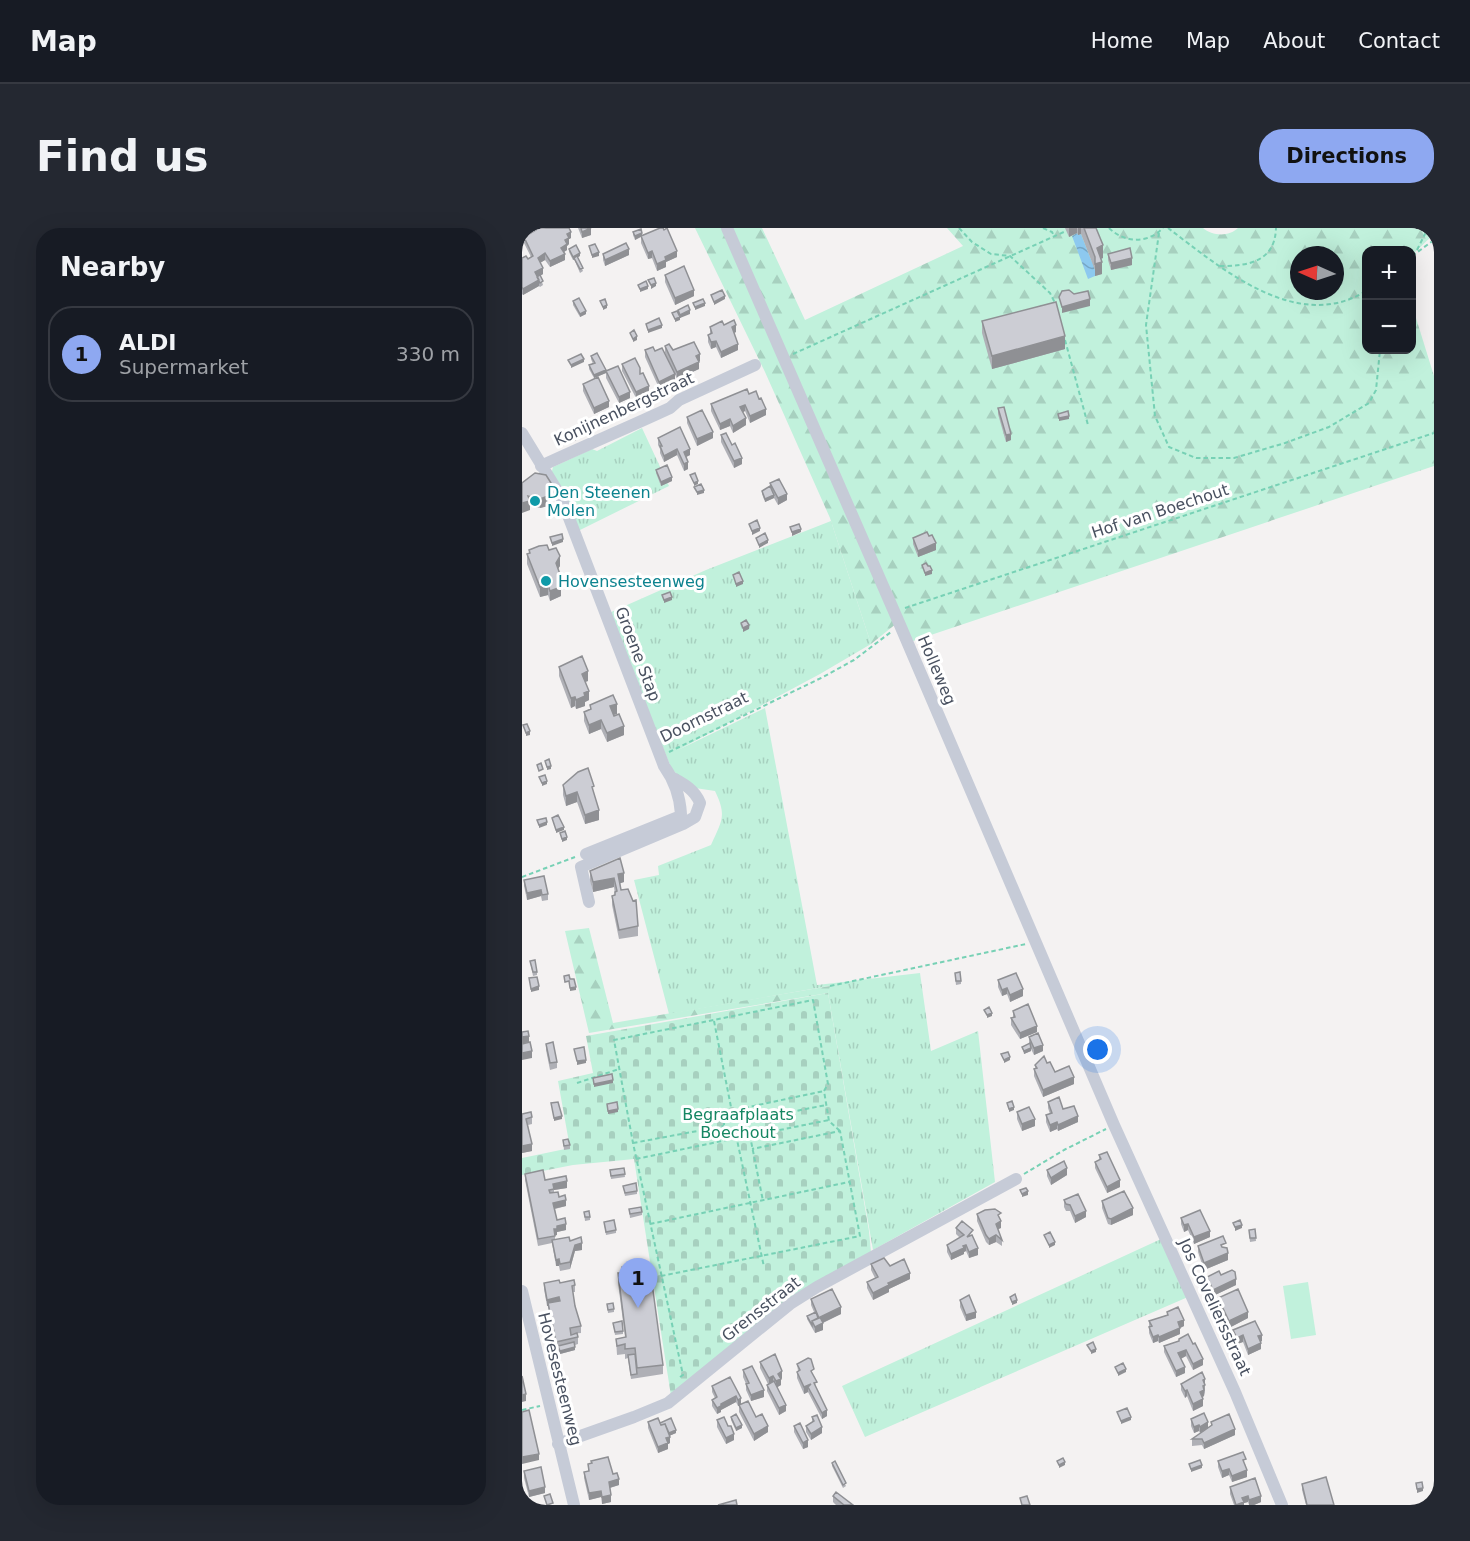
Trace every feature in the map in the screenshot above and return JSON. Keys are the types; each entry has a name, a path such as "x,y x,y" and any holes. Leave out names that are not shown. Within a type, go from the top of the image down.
{"street":[{"name":"Holleweg","path":"727,228 1114,1125"},
{"name":"Konijnenbergstraat","path":"522,433 541,466 595,441 607,438 670,408 679,400 755,365"},
{"name":"Groene Stap","path":"541,466 561,497 661,756"},
{"name":"Doornstraat","path":"586,854 681,814 673,778 661,756"},
{"path":"589,902 581,867 695,817 700,803 698,797 673,778"},
{"name":"Jos Coveliersstraat","path":"1114,1125 1235,1392 1282,1505"},
{"name":"Grensstraat","path":"558,1444 634,1417 668,1402 790,1305 817,1287 1016,1179"},
{"name":"Hovesesteenweg","path":"522,1294 574,1505"}],"path":[{"path":"959,228 972,242 991,254 1010,256 1050,293 1057,311"},
{"path":"1043,228 1052,232 1054,236"},
{"path":"1109,228 1121,237 1134,240 1147,239 1159,233"},
{"path":"1163,228 1159,233 1155,248 1146,325 1155,416 1169,447 1196,458 1234,458 1285,444 1329,427 1369,403 1376,390 1380,354"},
{"path":"1168,228 1219,266 1270,296 1307,305 1337,303 1362,293"},
{"path":"1219,266 1242,266 1255,263 1268,252 1276,228"},
{"path":"1416,252 1428,228"},
{"path":"783,359 1066,231"},
{"path":"1416,252 1434,240"},
{"path":"1063,333 1088,425"},
{"name":"Hof van Boechout","path":"894,612 1434,433"},
{"name":"Doornstraat","path":"661,756 823,677 854,660 900,625"},
{"path":"522,876 586,854"},
{"path":"830,986 1034,942"},
{"path":"662,1276 860,1236 840,1131 829,1120 826,1106 824,1091 828,1084 813,1000 614,1040 636,1159 683,1375 678,1379"},
{"path":"714,1020 732,1112"},
{"path":"577,1083 619,1069"},
{"path":"740,1114 744,1108 824,1091"},
{"path":"746,1121 826,1106"},
{"path":"732,1112 740,1114 746,1121"},
{"path":"724,1126 726,1117 732,1112"},
{"path":"750,1136 829,1120"},
{"path":"731,1135 744,1130 746,1121"},
{"path":"1016,1179 1064,1150 1114,1125"},
{"path":"633,1143 724,1126"},
{"path":"724,1126 731,1135"},
{"path":"744,1130 750,1136 763,1201"},
{"path":"752,1149 840,1131"},
{"path":"636,1159 728,1140 731,1135"},
{"path":"736,1135 764,1267"},
{"path":"650,1224 849,1182"},
{"path":"522,1410 549,1406"}],"green space":[{"path":"695,228 762,228 805,320 963,246 947,228 1203,228 1211,233 1220,234 1230,233 1238,228 1434,228 1434,234 1416,251 1416,246 1362,246 1362,354 1416,354 1416,318 1434,376 1434,466 913,641 902,619 871,644 830,518 765,372"},
{"path":"642,428 669,486 578,531 551,475 553,467 592,449 597,451"},
{"path":"831,521 871,644 678,750 765,708 817,985 920,973 931,1051 978,1031 995,1182 873,1250 828,993 829,986 669,1014 634,880 659,875 658,866 711,845 722,818 722,812 715,791 695,788 672,770 609,613 706,570"},
{"path":"589,928 613,1023 830,986 828,993 589,1033 565,931"},
{"name":"Begraafplaats Boechout","path":"828,993 871,1252 671,1396 634,1159 573,1165 522,1175 522,1158 570,1148 558,1081 593,1073 586,1036"},
{"path":"1161,1239 1188,1297 865,1437 842,1386"},
{"path":"1308,1282 1316,1335 1291,1339 1283,1286"}],"water":[{"path":"1077,233 1081,234 1095,270 1095,276 1088,279 1072,236"}],"building":[{"path":"539,228 569,228 571,232 567,234 569,238 565,240 567,244 561,248 565,254 550,261 545,253 538,258 543,268 535,272 539,280 523,289 522,258 526,256 528,259 533,256 524,237"},
{"path":"660,228 664,230 667,228 677,251 657,264 652,251 648,253 641,236"},
{"path":"1084,228 1096,228 1103,245 1097,248 1102,262 1095,264 1095,257"},
{"path":"641,229 642,233 635,236 633,232"},
{"path":"626,243 629,249 605,260 603,254"},
{"path":"595,244 599,252 592,255 589,246"},
{"path":"576,245 580,253 573,257 569,249"},
{"path":"1130,248 1132,258 1111,263 1108,254"},
{"path":"577,256 583,268 580,269 574,258"},
{"path":"684,266 694,290 675,298 665,275"},
{"path":"540,275 543,281 540,283 537,277"},
{"path":"654,278 656,283 651,285 648,280"},
{"path":"646,281 648,286 640,289 638,285"},
{"path":"722,290 725,296 714,302 711,295"},
{"path":"1069,290 1074,294 1088,291 1090,299 1062,307 1059,297 1062,291"},
{"path":"579,298 586,311 580,314 573,301"},
{"path":"605,299 607,305 603,307 600,301"},
{"path":"703,299 705,303 695,307 693,303"},
{"path":"1056,302 1065,336 992,356 982,321"},
{"path":"688,305 690,310 680,315 678,310"},
{"path":"677,311 680,317 675,319 672,313"},
{"path":"659,318 662,325 648,330 646,324"},
{"path":"734,320 736,325 732,327 738,344 721,352 716,341 711,342 708,335 712,333 710,327 722,321 724,325"},
{"path":"634,330 637,336 633,339 630,333"},
{"path":"694,342 700,354 696,356 699,362 677,372 665,346 669,344 673,350"},
{"path":"653,347 655,351 662,348 675,374 659,382 645,350"},
{"path":"597,353 606,370 594,375 589,365 595,363 591,356"},
{"path":"581,354 584,359 571,365 568,360"},
{"path":"635,358 640,374 643,373 649,386 636,392 622,364"},
{"path":"618,366 630,392 619,397 606,371"},
{"path":"598,377 609,401 594,408 583,384"},
{"path":"747,389 749,394 756,391 766,409 750,416 745,405 740,407 746,418 733,426 730,419 720,424 711,404"},
{"path":"1004,407 1011,434 1006,435 998,408"},
{"path":"702,410 713,432 697,439 687,417"},
{"path":"1068,411 1069,416 1059,418 1058,414"},
{"path":"680,427 690,449 684,452 688,462 684,464 677,449 664,456 658,438"},
{"path":"581,428 583,433 575,438 572,433"},
{"path":"726,433 732,445 735,443 742,458 734,461 721,435"},
{"path":"667,465 672,477 661,482 656,470"},
{"path":"535,473 546,475 551,483 548,496 540,499 528,496 530,501 522,503 522,483"},
{"path":"695,473 698,481 694,483 690,475"},
{"path":"779,479 787,494 778,498 770,483"},
{"path":"701,484 704,490 697,492 694,487"},
{"path":"770,486 774,495 765,499 762,491"},
{"path":"757,520 760,528 752,531 749,524"},
{"path":"799,524 801,529 792,532 790,527"},
{"path":"927,532 929,536 932,535 936,543 918,551 913,538"},
{"path":"765,533 768,540 759,545 756,538"},
{"path":"562,534 563,539 552,543 550,537"},
{"name":"Hovensesteenweg","path":"547,545 549,550 556,548 560,556 556,563 562,580 559,582 561,587 550,591 548,585 540,587 527,554 530,553 529,550"},
{"path":"926,563 932,570 925,573 922,565"},
{"path":"739,572 743,581 736,584 733,575"},
{"path":"670,592 672,597 664,600 662,595"},
{"path":"746,620 749,625 743,628 741,623"},
{"path":"582,656 588,671 582,674 589,691 584,693 585,696 576,700 575,697 571,698 559,667"},
{"path":"613,695 617,704 610,706 614,716 619,714 624,726 607,733 601,720 589,725 584,712 591,709 590,705"},
{"path":"527,724 530,731 526,733 523,725"},
{"path":"549,759 551,766 547,767 545,761"},
{"path":"541,763 543,769 539,771 537,765"},
{"path":"588,768 599,810 585,815 577,792 566,796 563,785 578,772"},
{"path":"545,775 547,781 542,783 539,777"},
{"path":"558,815 564,827 556,830 552,818"},
{"path":"546,818 547,822 539,825 537,820"},
{"path":"565,831 567,837 562,839 560,833"},
{"path":"620,858 624,873 618,874 621,890 628,889 633,901 636,900 638,926 619,930 612,896 617,891 614,878 593,882 590,871"},
{"path":"544,876 548,894 542,895 541,890 527,893 524,880"},
{"path":"535,960 537,972 533,972 530,961"},
{"path":"960,972 961,981 956,981 955,973"},
{"path":"1016,973 1023,989 1010,995 1007,988 1002,990 998,980"},
{"path":"569,975 570,979 574,979 576,987 570,988 569,981 565,982 564,976"},
{"path":"537,977 539,986 531,989 529,978"},
{"path":"1028,1004 1037,1026 1020,1033 1011,1018 1015,1017 1013,1011"},
{"path":"989,1007 992,1013 987,1015 984,1010"},
{"path":"528,1031 529,1036 522,1037 522,1032"},
{"path":"1038,1033 1043,1045 1034,1048 1029,1037"},
{"path":"530,1042 532,1051 522,1053 522,1044"},
{"path":"553,1042 557,1062 550,1063 546,1044"},
{"path":"1030,1043 1031,1048 1024,1051 1022,1047"},
{"path":"584,1047 586,1060 577,1061 574,1049"},
{"path":"1008,1052 1010,1057 1004,1060 1001,1054"},
{"path":"1044,1056 1055,1072 1069,1066 1074,1077 1043,1090 1034,1069"},
{"path":"612,1074 613,1080 594,1084 593,1078"},
{"path":"1059,1097 1063,1109 1074,1106 1078,1116 1058,1125 1057,1122 1050,1125 1046,1115 1052,1113 1048,1102"},
{"path":"1012,1101 1014,1107 1009,1109 1007,1103"},
{"path":"558,1102 562,1116 554,1118 551,1103"},
{"path":"617,1102 618,1109 608,1111 607,1104"},
{"path":"1029,1107 1035,1119 1022,1124 1017,1112"},
{"path":"531,1112 532,1117 526,1119 532,1144 522,1146 522,1114"},
{"path":"568,1139 570,1145 564,1146 563,1140"},
{"path":"1107,1152 1120,1180 1107,1187 1095,1162 1101,1159 1099,1155"},
{"path":"1064,1161 1067,1168 1051,1178 1047,1170"},
{"path":"624,1168 625,1174 611,1176 610,1170"},
{"path":"543,1170 545,1180 566,1176 567,1181 553,1184 554,1189 549,1190 550,1193 558,1192 559,1197 565,1195 566,1200 553,1203 557,1220 565,1218 566,1224 554,1229 555,1236 538,1239 525,1174"},
{"path":"636,1183 637,1191 625,1193 623,1186"},
{"path":"1026,1188 1028,1191 1022,1194 1020,1190"},
{"path":"1124,1191 1133,1208 1111,1219 1108,1218 1102,1201"},
{"path":"1078,1194 1086,1211 1075,1216 1070,1205 1064,1200"},
{"path":"641,1207 642,1212 630,1214 629,1209"},
{"path":"995,1209 1001,1213 998,1215 1001,1221 996,1224 1002,1240 996,1235 989,1239 977,1214"},
{"path":"1200,1210 1210,1231 1194,1237 1188,1224 1184,1225 1181,1218"},
{"path":"589,1211 590,1217 585,1217 584,1212"},
{"path":"614,1220 616,1230 606,1232 604,1222"},
{"path":"1240,1220 1242,1225 1235,1227 1233,1223"},
{"path":"962,1221 973,1230 967,1237 972,1235 978,1248 969,1252 966,1245 951,1254 947,1245 964,1235 956,1228"},
{"path":"1255,1229 1256,1238 1250,1238 1249,1230"},
{"path":"1050,1232 1055,1242 1049,1245 1044,1235"},
{"path":"1223,1236 1226,1243 1221,1245 1227,1248 1228,1253 1204,1263 1198,1246"},
{"path":"569,1237 570,1241 581,1237 582,1243 575,1245 570,1262 560,1264 559,1259 556,1260 552,1240"},
{"path":"884,1258 890,1266 904,1259 910,1273 873,1293 867,1282 878,1277 871,1264"},
{"path":"644,1263 645,1269 650,1268 663,1365 637,1368 635,1348 625,1349 625,1344 617,1346 616,1339 626,1337 618,1273 623,1273 622,1267"},
{"path":"1232,1270 1235,1272 1236,1279 1213,1290 1207,1277 1219,1271 1221,1275"},
{"path":"559,1280 560,1283 574,1280 575,1285 572,1286 575,1306 581,1326 570,1328 571,1335 577,1333 578,1337 556,1342 548,1303 560,1301 559,1297 547,1300 544,1283"},
{"path":"832,1289 841,1307 820,1317 823,1323 815,1327 812,1321 819,1318 811,1299"},
{"path":"1238,1289 1248,1312 1229,1321 1218,1298"},
{"path":"1015,1294 1017,1300 1012,1302 1010,1297"},
{"path":"969,1295 976,1312 966,1315 960,1300"},
{"path":"613,1303 614,1309 608,1310 607,1304"},
{"path":"1178,1307 1184,1320 1178,1322 1180,1328 1159,1337 1158,1335 1153,1337 1149,1321 1168,1315 1167,1312"},
{"path":"816,1312 818,1318 812,1321 812,1325 807,1316"},
{"path":"622,1321 623,1331 615,1332 613,1323"},
{"path":"1255,1321 1262,1335 1258,1336 1261,1343 1248,1349 1243,1335 1237,1338 1233,1330"},
{"path":"1188,1334 1203,1359 1193,1364 1186,1350 1178,1353 1185,1367 1176,1371 1164,1346 1179,1341"},
{"path":"574,1342 575,1347 560,1351 558,1346"},
{"path":"1093,1342 1096,1349 1091,1351 1087,1345"},
{"path":"635,1354 637,1374 631,1375 628,1355"},
{"path":"775,1354 782,1371 778,1374 781,1379 776,1381 773,1376 769,1378 760,1362"},
{"path":"808,1358 811,1359 814,1369 811,1371 817,1382 814,1383 827,1410 822,1413 808,1387 811,1384 804,1387 797,1372 800,1370 797,1364"},
{"path":"1123,1363 1126,1369 1118,1373 1115,1367"},
{"path":"752,1366 764,1390 751,1395 743,1370"},
{"path":"1202,1372 1205,1385 1204,1390 1200,1392 1203,1399 1193,1404 1187,1390 1185,1391 1181,1384"},
{"path":"522,1376 526,1394 522,1395"},
{"path":"730,1377 741,1398 738,1400 736,1396 717,1408 712,1400 717,1397 712,1386"},
{"path":"774,1381 786,1405 779,1408 767,1385"},
{"path":"748,1401 756,1417 762,1414 768,1426 754,1434 739,1405"},
{"path":"1127,1408 1131,1417 1121,1421 1117,1412"},
{"path":"529,1410 539,1454 522,1457 522,1412"},
{"path":"1204,1413 1208,1422 1200,1427 1199,1425 1194,1427 1191,1419"},
{"path":"736,1414 742,1425 736,1428 731,1417"},
{"path":"1229,1414 1235,1429 1204,1443 1202,1439 1192,1439 1212,1425 1211,1422"},
{"path":"817,1415 822,1427 811,1434 806,1426 814,1421 812,1417"},
{"path":"724,1417 734,1434 726,1438 717,1420"},
{"path":"658,1418 661,1425 665,1424 670,1437 666,1438 668,1443 658,1447 648,1422"},
{"path":"671,1418 676,1430 669,1433 665,1424 660,1423"},
{"path":"800,1423 808,1440 803,1443 794,1426"},
{"path":"1243,1452 1247,1470 1232,1476 1229,1469 1222,1471 1218,1461"},
{"path":"608,1457 613,1474 617,1473 619,1479 609,1482 611,1495 602,1497 601,1491 589,1493 584,1472 589,1471 588,1464 592,1463 591,1461"},
{"path":"1063,1458 1065,1462 1059,1465 1057,1461"},
{"path":"1200,1460 1202,1465 1191,1469 1189,1464"},
{"path":"835,1461 846,1483 843,1485 832,1463"},
{"path":"541,1467 545,1487 529,1491 524,1471"},
{"path":"1326,1477 1334,1505 1307,1505 1302,1484"},
{"path":"1255,1478 1261,1496 1249,1500 1248,1496 1242,1498 1244,1502 1236,1505 1230,1487"},
{"path":"1422,1482 1423,1488 1417,1489 1416,1483"},
{"path":"836,1492 853,1505 844,1505 833,1496"},
{"path":"550,1494 553,1503 547,1505 544,1496"},
{"path":"1027,1496 1030,1505 1022,1505 1020,1498"},
{"path":"736,1500 737,1505 718,1505"}],"place":[{"name":"Den Steenen Molen","path":"535,501"},
{"name":"Hovensesteenweg","path":"546,581"},
{"name":"ALDI","path":"638,1308"}]}
